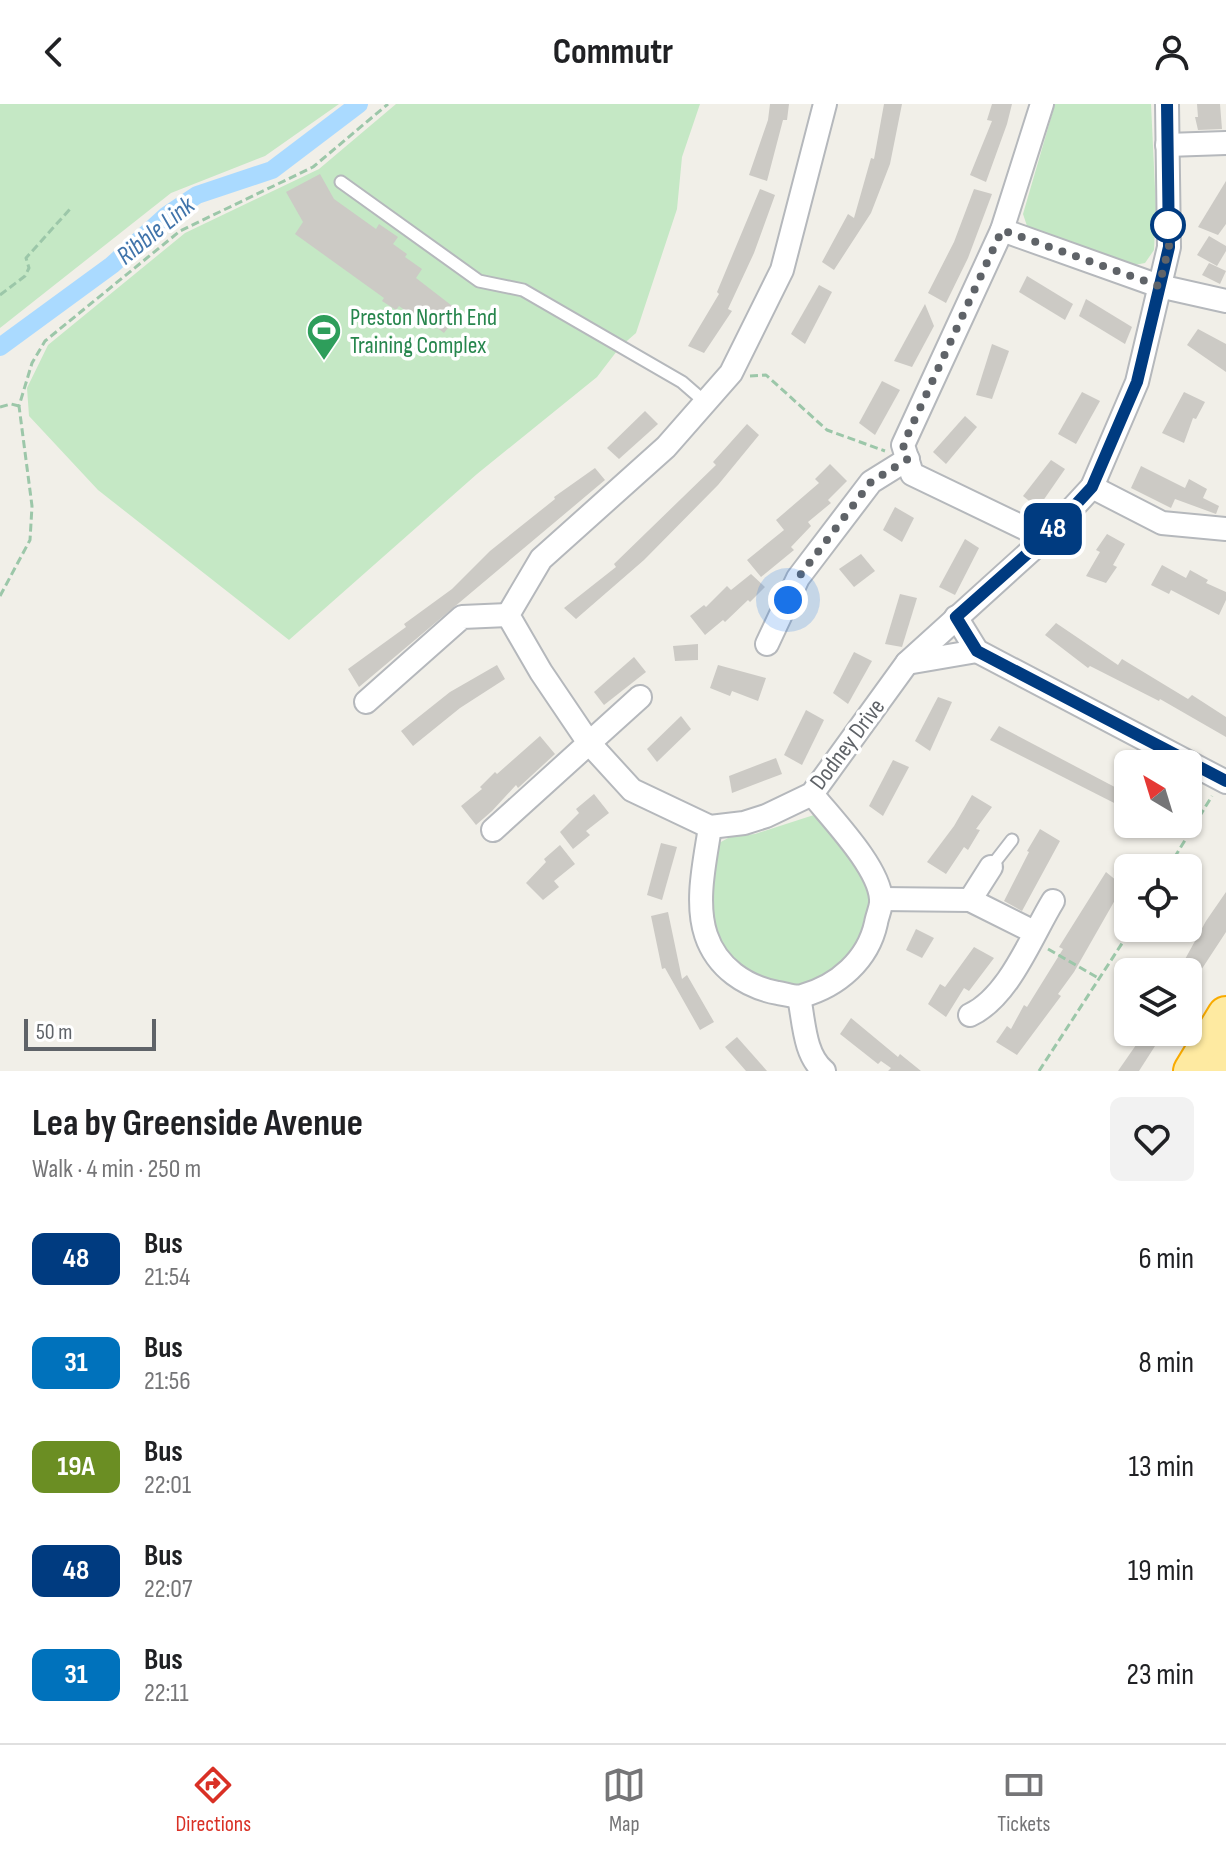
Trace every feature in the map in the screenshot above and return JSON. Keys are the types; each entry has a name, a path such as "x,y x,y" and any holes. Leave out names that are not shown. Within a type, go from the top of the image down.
{"highway":[{"path":"1192,1071 1226,1015"}],"street":[{"path":"508,615 541,559 666,447 727,378 782,270 825,104"},
{"path":"1042,104 1002,230 903,445 912,474 1045,538"},
{"name":"Dodney Drive","path":"710,827 744,823 766,816 812,794 907,663 1045,538 1092,487 1137,382 1169,247 1167,104"},
{"path":"1167,145 1226,143"},
{"path":"1002,230 1159,286 1226,301"},
{"path":"767,644 798,578 871,482 908,459"},
{"path":"1092,487 1162,523 1226,529"},
{"path":"366,702 462,617 508,615"},
{"path":"508,615 541,672 589,743 632,790 710,827 701,905 706,935 715,953 732,974 747,984 765,991 799,997 846,975 873,937 881,899 869,866 812,794"},
{"path":"956,617 977,651 1224,780"},
{"path":"907,663 977,651"},
{"path":"493,830 640,697"},
{"path":"970,900 991,867"},
{"path":"881,899 970,900 1032,935"},
{"path":"970,1015 983,1009 997,995 1053,901"},
{"path":"799,997 809,1049 824,1071"}],"lane":[{"path":"341,182 479,281 523,290 682,382 705,402"},
{"path":"991,867 1012,840"}],"path":[{"path":"0,596 30,540 32,506 19,406 32,363 45,341 180,231 313,167 388,104"},
{"path":"0,295 25,276 29,268 26,258 70,209"},
{"path":"727,378 766,375 827,430 908,459"},
{"path":"0,407 11,404 19,406"},
{"path":"1177,854 1224,780"},
{"path":"1032,935 1100,979"},
{"path":"1039,1071 1123,942"}],"green space":[{"path":"0,104 339,104 265,156 171,193 0,328"},
{"name":"Preston North End Training Complex","path":"396,104 700,104 682,157 677,209 636,333 620,347 597,377 477,474 289,640 98,490 29,416 27,388 48,345 185,233 319,169"},
{"path":"1055,104 1151,104 1156,210 1154,250 1145,263 1129,266 1037,235 1027,226 1023,214"},
{"path":"820,813 865,872 874,906 857,952 831,976 809,984 777,988 749,975 720,947 708,918 714,856 719,843 730,837 755,834"}],"building":[{"path":"770,104 789,104 787,120 783,120 767,181 749,175 768,120"},
{"path":"884,104 902,104 890,164 871,213 834,270 822,262 848,214 854,218 871,158 874,159"},
{"path":"992,104 1012,104 986,182 970,175 992,121 987,120"},
{"path":"1197,104 1220,104 1222,129 1198,130 1195,117 1198,117"},
{"path":"320,174 334,199 376,229 379,224 398,237 393,244 422,269 416,278 460,312 444,333 423,317 420,321 399,306 396,310 382,301 384,298 295,234 303,222 286,192"},
{"path":"1226,181 1226,224 1218,235 1198,227"},
{"path":"760,189 775,195 754,253 728,309 732,311 704,353 688,346 719,294 717,292"},
{"path":"974,189 992,194 968,258 946,303 928,293 954,242"},
{"path":"1209,236 1226,246 1217,266 1197,255"},
{"path":"1209,263 1226,271 1220,284 1202,275"},
{"path":"1027,276 1073,304 1065,320 1019,292"},
{"path":"819,285 832,292 805,344 791,334"},
{"path":"1086,299 1132,327 1125,344 1079,316"},
{"path":"925,304 934,326 912,367 894,361"},
{"path":"1198,329 1226,344 1226,372 1187,345"},
{"path":"992,344 1009,351 992,399 976,395"},
{"path":"882,381 900,390 875,435 859,423"},
{"path":"1082,392 1100,401 1076,444 1058,434"},
{"path":"1184,392 1205,402 1196,419 1193,418 1184,443 1162,433"},
{"path":"645,411 658,424 619,459 607,448"},
{"path":"965,416 977,427 946,464 933,452"},
{"path":"747,424 759,435 718,485 644,560 576,619 564,608 616,567 614,564 716,465 713,462"},
{"path":"1051,460 1065,469 1038,508 1023,496"},
{"path":"830,464 847,481 828,500 831,503 808,522 811,526 791,547 794,550 761,577 747,560 784,530 776,520 819,483 815,479"},
{"path":"1141,466 1185,488 1189,479 1207,489 1203,498 1219,506 1216,514 1175,499 1171,508 1131,488"},
{"path":"595,468 605,480 359,687 348,669 406,627 404,624 452,589 490,551 554,497"},
{"path":"895,507 914,518 902,542 883,530"},
{"path":"1107,534 1125,544 1113,565 1117,567 1106,583 1086,576 1100,552 1096,550"},
{"path":"965,539 979,548 955,595 939,587"},
{"path":"861,554 875,571 854,587 839,569"},
{"path":"1162,565 1186,578 1190,570 1208,580 1206,583 1226,592 1219,615 1171,590 1169,594 1151,585"},
{"path":"751,574 765,587 705,635 690,616 704,605 706,607 727,586 731,590"},
{"path":"900,594 917,598 902,647 885,644"},
{"path":"1056,623 1118,665 1122,659 1188,699 1192,695 1226,717 1226,737 1160,699 1090,666 1088,668 1045,635"},
{"path":"698,644 698,660 675,661 673,646"},
{"path":"854,652 872,661 848,704 833,693"},
{"path":"634,657 646,672 604,705 594,692"},
{"path":"497,665 505,679 460,708 413,746 401,731 450,692"},
{"path":"718,665 766,678 758,701 732,691 730,696 710,688"},
{"path":"938,697 952,702 930,751 915,741"},
{"path":"806,710 824,720 802,765 784,755"},
{"path":"681,716 691,729 657,762 647,749"},
{"path":"999,726 1114,787 1114,803 990,740"},
{"path":"540,736 555,754 518,788 516,785 476,825 461,806 482,789 480,787 495,772 497,774"},
{"path":"776,758 782,774 732,793 729,776"},
{"path":"893,760 909,767 883,816 869,806"},
{"path":"594,794 609,813 586,831 590,835 573,849 560,832 579,813 576,809"},
{"path":"972,795 992,807 976,829 980,830 968,850 964,847 946,874 927,862"},
{"path":"1040,829 1060,841 1022,911 1004,901"},
{"path":"661,843 677,847 662,900 647,895"},
{"path":"560,845 575,864 554,881 559,887 543,900 526,883 546,862 544,859"},
{"path":"1106,872 1114,879 1114,902 1058,994 1061,996 1017,1055 996,1042 1007,1026 1011,1029 1024,1005 1027,1007 1063,949 1059,947"},
{"path":"1226,892 1226,932 1202,969 1202,958 1186,958 1194,942 1202,942 1202,928"},
{"path":"668,912 682,979 687,975 714,1022 700,1030 665,968 662,969 651,916"},
{"path":"916,929 934,938 922,958 906,950"},
{"path":"974,947 994,958 969,991 964,988 946,1017 928,1004 940,984 945,987"},
{"path":"851,1018 898,1057 900,1054 921,1071 888,1071 891,1068 881,1061 878,1064 840,1034"},
{"path":"737,1037 767,1071 746,1071 725,1047"},
{"path":"1135,1046 1155,1046 1139,1071 1118,1071"}],"waterway":[{"name":"Ribble Link","path":"0,347 112,265 167,215 197,195 272,170 359,104"}],"bus line":[{"name":"48","path":"1167,104 1169,247 1137,382 1092,487 1045,538 956,617 977,651 1226,781"}],"place":[{"name":"Preston North End Training Complex","path":"324,362"}],"route":[{"path":"788,600 798,578 871,482 908,459 903,445 1002,230 1159,286 1169,247 1168,221 1168,225"}]}
